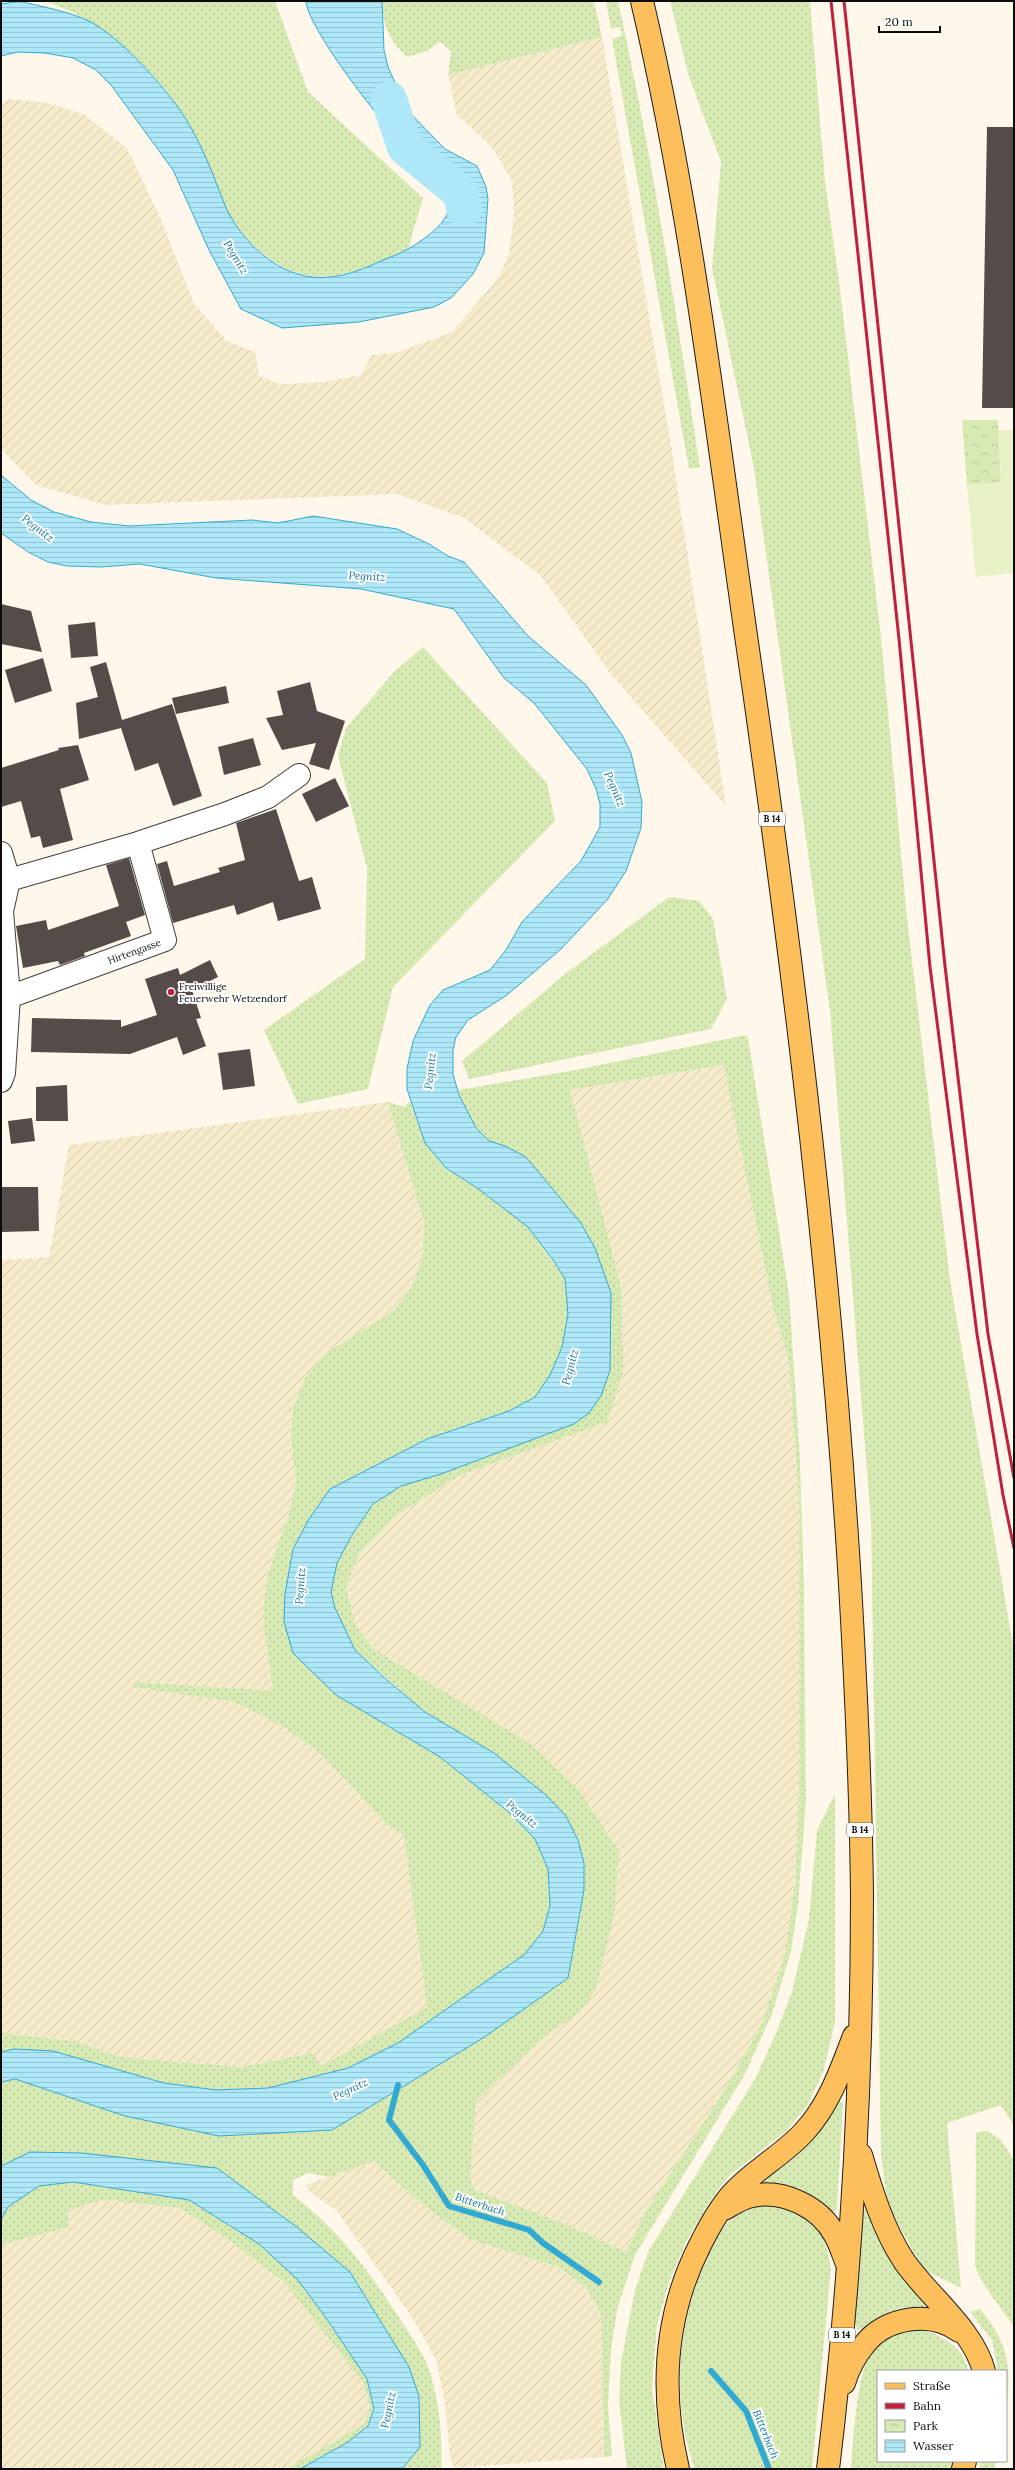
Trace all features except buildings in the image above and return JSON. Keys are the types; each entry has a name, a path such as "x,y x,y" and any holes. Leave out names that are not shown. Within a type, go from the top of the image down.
{"main road":[{"name":"B 14","path":"642,1 653,51 689,242 784,904 810,1124 843,1468 854,1642 862,1885 861,2018 856,2140 848,2268 836,2403 828,2469"},
{"path":"678,2469 667,2410 668,2348 678,2300 686,2277 704,2238 719,2211 744,2181 804,2133 818,2115 840,2074 861,2018"},
{"path":"856,2140 873,2197 893,2242 919,2280 974,2346 984,2370"},
{"path":"719,2211 746,2198 762,2195 776,2195 804,2204 820,2217 834,2234 848,2268"},
{"path":"836,2403 855,2357 864,2344 876,2332 891,2324 923,2318 954,2328 967,2337"}],"street":[{"path":"9,880 138,843 225,814 268,797 299,775"},
{"name":"Hirtengasse","path":"9,997 165,940 138,843"},
{"path":"1,853 9,880 2,911 9,997 4,1073 1,1081"}],"shaded area":[{"path":"602,37 671,446 726,806 610,673 541,576 464,518 397,494 106,505 36,485 1,449 1,105 10,99 48,103 85,115 127,148 160,217 194,304 227,341 255,352 259,376 280,384 324,382 361,375 372,355 396,353 452,332 500,275 509,253 514,215 512,181 491,146 457,115 448,75"},
{"path":"725,1065 773,1307 789,1362 799,1500 799,1786 795,1882 785,1954 763,2021 731,2080 644,2214 626,2252 568,2225 475,2190 470,2180 476,2101 543,2038 579,2013 614,1917 531,1744 375,1650 356,1626 346,1587 359,1554 398,1514 461,1475 607,1422 621,1286 570,1090"},
{"path":"388,1102 424,1222 422,1260 411,1288 393,1311 325,1354 305,1378 293,1408 291,1436 296,1484 289,1514 275,1551 266,1583 263,1620 273,1692 134,1682 133,1687 235,1702 284,1727 322,1755 387,1825 404,1835 427,2007 321,2066 311,2053 242,2067 120,2057 74,2041 1,2033 1,1260 49,1257 69,1145"},
{"path":"374,2161 418,2201 469,2239 561,2268 587,2289 601,2316 604,2457 454,2468 450,2455 445,2403 436,2359 411,2316 337,2211 309,2191 305,2185"},
{"path":"104,2200 179,2208 219,2232 285,2283 363,2381 370,2406 364,2424 287,2469 1,2469 1,2245 69,2227 68,2210"}],"green space":[{"path":"46,1 275,1 308,92 423,198 408,249 354,271 336,275 319,276 301,274 283,267 259,251 240,230 228,212 196,136 163,87 129,51 103,31 80,16"},
{"path":"382,1 594,1 602,37 448,75 451,51 440,42 427,51 407,57 401,51 388,32 384,18"},
{"path":"606,1 618,1 642,117 663,234 700,467 689,469 612,39 622,36 620,27 611,29"},
{"path":"670,1 810,1 825,181 840,289 881,637 907,918 950,1280 1014,1651 1014,2126 1001,2105 947,2123 961,2288 924,2270 888,2207 881,2155 871,1521 830,1011 754,468 712,268 721,162 689,77"},
{"path":"962,420 998,420 1001,482 967,485"},
{"path":"999,430 1014,430 1014,573 976,577 967,485 1001,482"},
{"path":"423,647 547,783 555,821 393,987 368,1089 298,1104 264,1030 365,959 367,868 338,756 346,728 394,672"},
{"path":"669,897 699,901 713,919 727,999 711,1029 469,1079 462,1061 565,974"},
{"path":"746,1035 748,1038 789,1294 800,1459 804,1589 806,1801 798,1905 791,1951 772,2014 745,2074 635,2255 618,2306 611,2349 608,2406 612,2456 604,2457 601,2315 587,2289 561,2268 469,2239 418,2201 374,2161 329,2177 308,2173 293,2180 293,2195 325,2222 365,2268 412,2337 429,2369 440,2419 441,2469 402,2469 420,2447 419,2396 409,2367 174,2164 81,2153 30,2152 1,2166 1,2082 15,2079 125,2116 219,2136 366,2110 456,2054 568,1978 584,1890 584,1863 578,1840 455,1730 425,1712 355,1650 335,1608 331,1592 337,1563 352,1535 373,1504 401,1486 441,1474 574,1424 589,1413 601,1396 610,1370 595,1248 581,1223 526,1157 505,1146 489,1141 476,1128 465,1110 458,1090 565,1072","holes":["724,1065 773,1307 789,1362 799,1500 799,1786 795,1882 785,1954 763,2021 731,2080 644,2214 626,2252 568,2225 475,2190 470,2180 476,2101 543,2038 579,2013 596,1989 614,1917 619,1851 578,1789 531,1744 375,1650 356,1626 346,1587 359,1554 398,1514 461,1475 607,1422 623,1373 621,1286 570,1090"]},
{"path":"410,1101 425,1143 445,1168 477,1188 528,1227 565,1279 568,1314 562,1347 550,1375 535,1397 509,1411 426,1439 330,1489 309,1519 293,1549 382,1723 440,1757 511,1814 535,1839 548,1869 550,1906 543,1932 525,1954 398,2043 348,2068 268,2088 216,2090 164,2083 53,2051 14,2049 1,2052 1,2033 74,2041 120,2057 242,2067 312,2053 321,2066 427,2007 404,1835 387,1825 322,1755 284,1727 235,1702 133,1687 134,1682 273,1691 263,1620 266,1583 275,1551 289,1514 296,1484 291,1436 293,1408 305,1378 325,1354 393,1311 411,1288 422,1260 424,1222 388,1102 404,1107"},
{"path":"835,1794 835,2022 823,2073 807,2106 785,2132 730,2175 711,2199 687,2240 669,2282 657,2325 652,2388 664,2469 627,2469 619,2401 621,2362 635,2290 648,2252 755,2079 774,2038 792,1992 809,1919 817,1830"},
{"path":"838,2100 843,2103 837,2209 830,2213 758,2185"},
{"path":"987,2131 1001,2140 1014,2160 1014,2327 987,2290 975,2266 976,2132"},
{"path":"73,2182 189,2200 259,2244 297,2279 324,2315 367,2379 374,2409 368,2426 348,2442 300,2469 287,2469 364,2424 370,2406 363,2382 285,2283 221,2234 179,2208 104,2200 68,2210 69,2227 1,2245 1,2220 8,2207 39,2186"},
{"path":"762,2205 788,2206 809,2218 824,2237 831,2268 812,2469 695,2469 687,2444 682,2418 680,2391 680,2364 688,2312 705,2262 719,2232 725,2224 738,2215"},
{"path":"863,2209 871,2212 932,2309 897,2309 867,2327 857,2330 854,2319"},
{"path":"980,2309 990,2322 1003,2345 1009,2382 1007,2404 1007,2370 998,2370 992,2340 970,2312"},
{"path":"916,2327 933,2333 956,2347 962,2354 968,2370 877,2370 877,2462 953,2462 951,2469 851,2469 855,2419 861,2379 866,2362 873,2348 881,2339"},
{"path":"981,2462 996,2462 994,2469 979,2469"}],"water":[{"path":"20,1 64,12 89,21 101,28 127,49 164,89 182,113 206,157 228,212 246,238 257,250 283,268 298,274 313,277 329,277 349,273 405,251 436,229 447,215 449,208 450,200 445,184 434,171 408,150 397,138 349,78 320,33 310,15 306,1 382,1 384,50 388,67 408,111 445,149 477,166 486,187 488,199 484,253 473,274 451,298 434,307 359,322 282,328 241,309 209,250 173,170 111,85 96,70 73,58 45,53 18,52 1,56 1,4"},
{"path":"1,475 31,500 54,512 91,522 129,526 252,520 278,523 313,516 397,529 429,544 448,556 464,562 528,636 586,685 622,735 631,753 642,802 641,828 626,871 607,900 561,949 507,995 468,1020 456,1037 453,1050 453,1074 459,1095 476,1128 489,1141 505,1146 526,1157 581,1223 595,1248 611,1293 610,1370 601,1396 589,1413 574,1424 441,1474 401,1486 373,1504 352,1535 337,1563 331,1592 335,1608 355,1650 387,1680 425,1712 494,1753 546,1795 566,1816 578,1840 584,1863 584,1890 568,1978 486,2036 332,2130 219,2136 125,2116 15,2079 1,2082 1,2052 14,2049 53,2051 164,2083 216,2090 268,2088 348,2068 398,2043 525,1954 543,1931 550,1906 548,1869 535,1839 511,1814 440,1757 336,1695 293,1653 284,1622 285,1594 293,1549 309,1519 330,1489 427,1439 509,1411 535,1397 550,1375 562,1347 568,1314 565,1279 553,1260 528,1227 477,1188 446,1168 425,1143 407,1089 407,1069 413,1041 430,1005 443,990 490,970 506,950 522,922 581,861 600,827 600,804 596,789 587,769 534,703 504,678 454,609 361,589 216,578 140,564 101,567 67,566 48,562 28,552 1,533"},
{"path":"30,2152 81,2153 217,2168 298,2228 350,2272 409,2367 419,2396 420,2447 402,2469 300,2469 348,2442 368,2426 374,2409 367,2379 324,2315 297,2279 259,2244 189,2200 73,2182 39,2186 8,2207 1,2220 1,2166"}],"waterway":[{"name":"Pegnitz","path":"389,99 405,147 461,193 464,209"},
{"name":"Bitterbach","path":"398,2085 389,2120 423,2165 449,2206 529,2230 543,2243 599,2282"},
{"name":"Bitterbach","path":"711,2371 746,2411 769,2469"}],"railway":[{"path":"831,1 899,639 930,967 977,1334 1003,1495 1014,1548"},
{"path":"844,1 945,966 988,1334 1014,1478"}],"place":[{"name":"Freiwillige Feuerwehr Wetzendorf","path":"171,992"}]}
